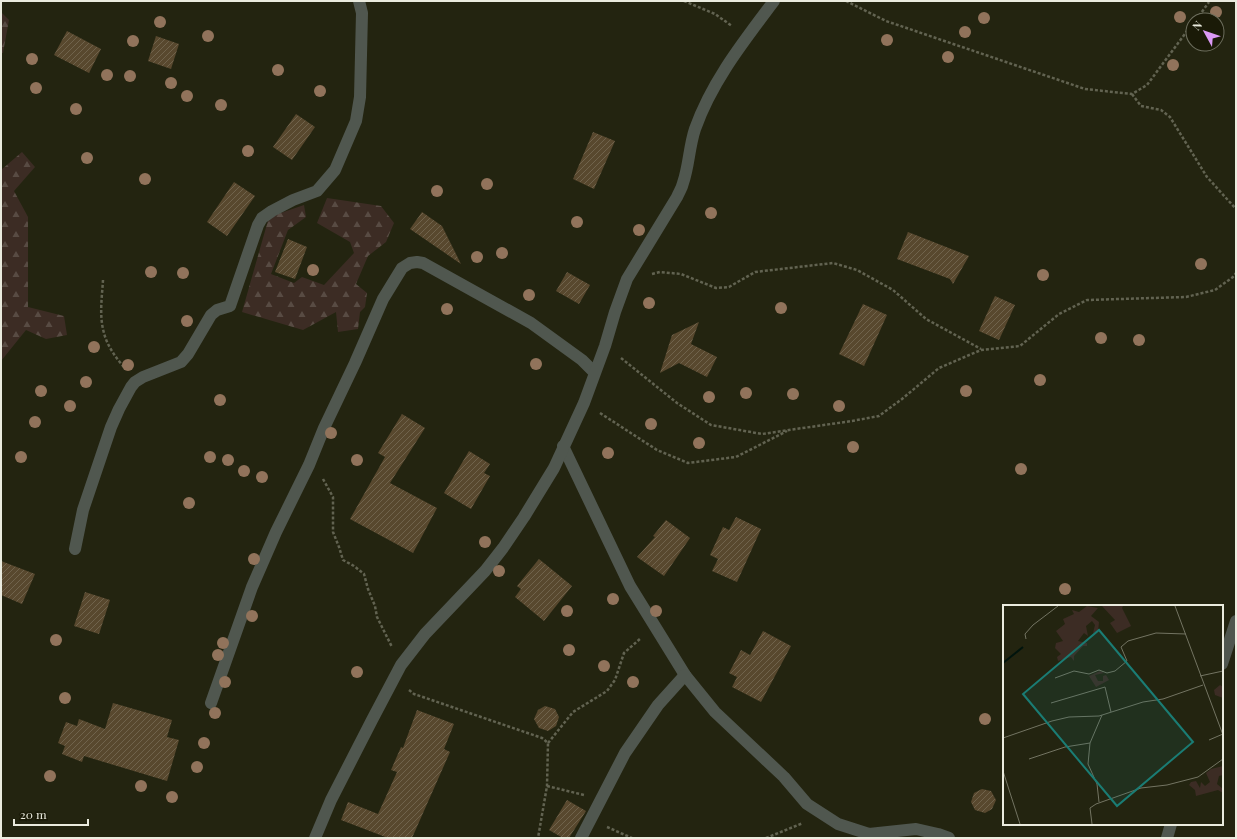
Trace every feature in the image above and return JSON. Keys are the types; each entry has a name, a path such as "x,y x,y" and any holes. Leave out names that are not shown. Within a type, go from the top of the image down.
{"street":[{"path":"75,549 83,510 111,427 124,399 135,382 143,377 181,362 188,354 211,315 217,310 230,306 258,225 262,218 272,210 317,191 335,170 356,121 360,97 362,13 358,1"},
{"path":"315,838 331,800 401,665 425,634 485,571 503,548 554,468 584,403 627,279 677,197 683,184 695,129 704,106 718,78 747,36 774,1"},
{"path":"211,703 252,587 270,546 383,299 402,268 410,263 423,263 531,323 578,357 594,372"},
{"path":"563,446 630,586 685,675 715,712 784,777 807,804 838,824 869,834 916,829 949,838"},
{"path":"1223,661 1236,621"},
{"path":"581,838 592,820 601,798 625,753 668,693 685,675"},
{"path":"1167,838 1171,825"}],"path":[{"path":"684,1 715,14 747,36"},
{"path":"846,1 886,21 1085,89 1132,94 1147,85 1185,34"},
{"path":"1202,12 1209,2"},
{"path":"1132,94 1140,106 1161,110 1170,117 1207,177 1236,209"},
{"path":"627,279 660,272 681,274 716,288 728,287 755,272 834,263 857,270 892,290 926,319 981,350"},
{"path":"605,346 677,403 711,425 762,434 880,416 939,368 981,350 1020,346 1059,314 1087,300 1186,297 1215,290 1233,277 1236,273"},
{"path":"103,280 102,315 104,332 114,356 135,382"},
{"path":"584,403 657,450 688,463 736,457 789,430"},
{"path":"548,743 573,712 607,691 616,680 624,653 638,640 656,628"},
{"path":"547,786 601,798"},
{"path":"766,838 802,824 820,812"},
{"path":"592,820 632,838"}],"green space":[{"path":"1,12 9,20 3,53 1,53"},
{"path":"22,152 35,167 14,191 28,217 28,307 64,316 67,335 46,339 26,330 1,361 1,170"},
{"path":"327,198 381,206 394,223 386,242 368,256 356,284 367,293 365,307 360,312 358,329 338,332 336,312 303,330 242,312 269,217 304,205 306,217 288,230 271,274 294,283 302,277 324,285 354,253 350,242 317,223"}],"building":[{"path":"67,31 101,49 89,73 54,55"},
{"path":"156,36 179,44 171,69 148,61"},
{"path":"296,114 315,127 292,160 273,147"},
{"path":"593,132 615,141 594,189 573,179"},
{"path":"234,182 255,196 227,236 207,222"},
{"path":"422,212 442,226 461,264 410,229"},
{"path":"908,232 969,256 953,284 950,279 897,259"},
{"path":"288,239 307,247 295,279 275,272"},
{"path":"567,272 590,285 579,304 556,291"},
{"path":"995,296 1015,305 999,340 979,331"},
{"path":"863,304 887,315 864,366 839,354"},
{"path":"699,322 691,344 717,357 707,377 679,363 660,373 672,335"},
{"path":"402,414 425,428 390,483 437,508 413,553 350,519 385,457 378,453"},
{"path":"469,451 490,464 484,473 490,476 471,509 444,493"},
{"path":"736,517 761,529 737,582 712,571 718,559 710,555 723,527 729,530"},
{"path":"666,520 690,538 664,576 637,557 655,537 653,536"},
{"path":"539,559 572,586 544,621 515,597 521,589 517,586"},
{"path":"1,561 35,574 22,604 1,595"},
{"path":"85,592 110,600 99,634 74,626"},
{"path":"763,631 791,646 761,702 732,687 737,677 729,673 741,650 750,655"},
{"path":"113,703 172,720 167,737 179,740 167,781 84,756 82,762 62,754 65,746 58,743 66,722 77,726 79,719 105,729"},
{"path":"545,706 555,709 559,717 556,726 548,731 539,728 534,719 538,710"},
{"path":"417,710 454,724 444,749 450,752 412,838 388,838 341,820 348,802 378,814 397,772 391,770 401,747 403,748"},
{"path":"982,789 991,791 996,800 992,809 985,813 975,810 971,802 974,793"},
{"path":"567,800 586,811 569,838 563,838 549,830"}]}
